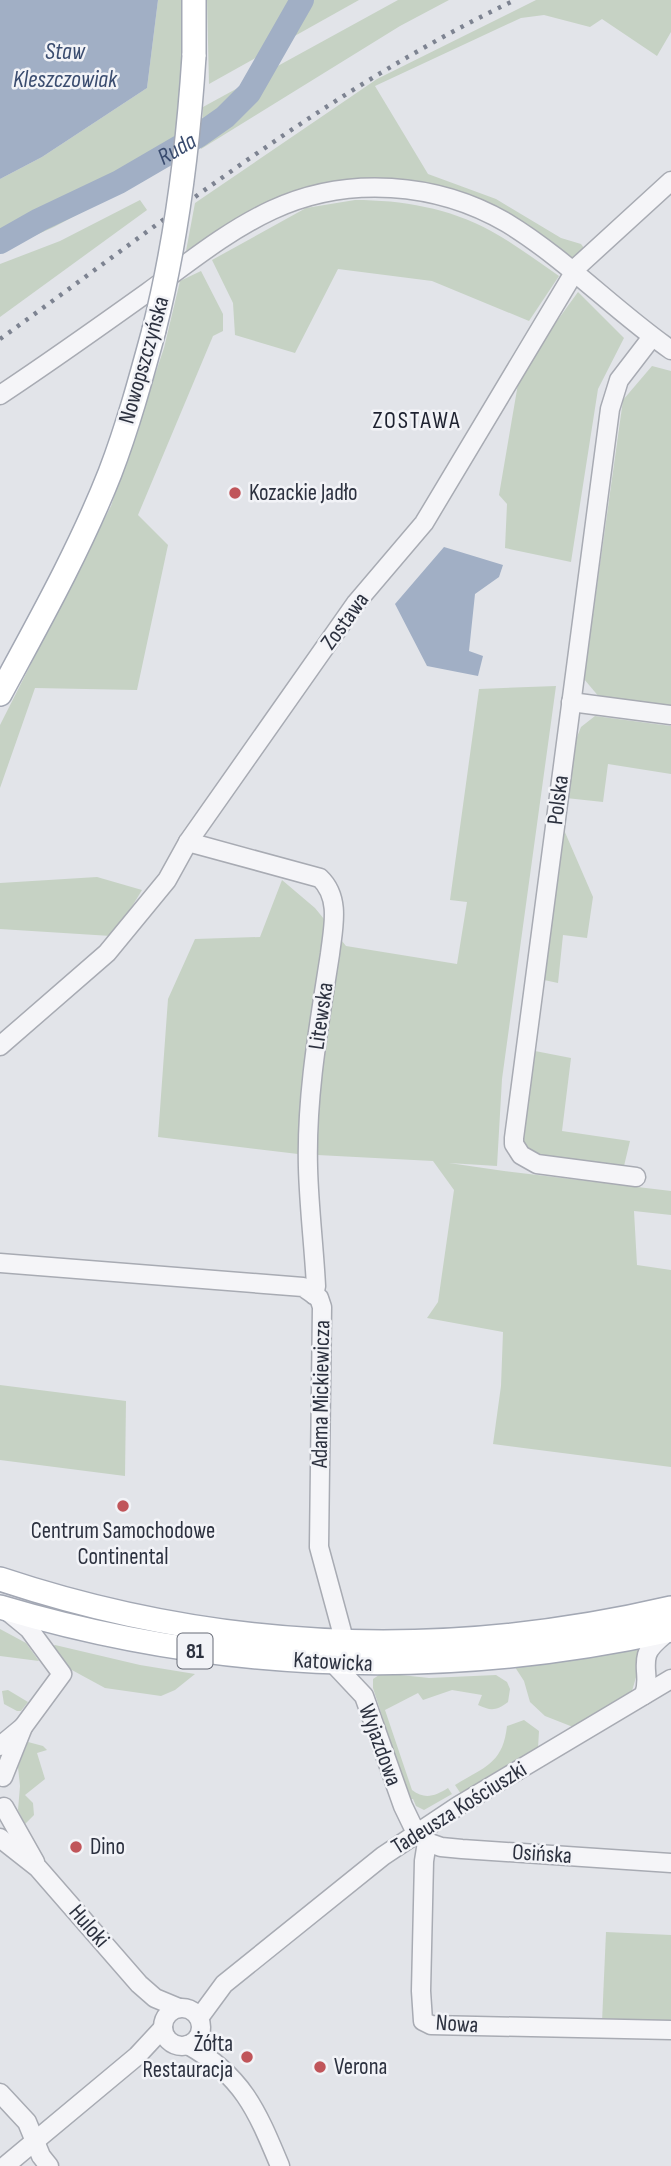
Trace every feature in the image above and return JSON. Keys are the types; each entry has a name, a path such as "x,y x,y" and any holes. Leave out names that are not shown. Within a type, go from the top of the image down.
{"main road":[{"name":"Nowopszczyńska","path":"0,694 80,541 110,473 135,399 171,259 181,201 194,56 194,0"},
{"name":"Katowicka","path":"0,1579 66,1599 186,1625 240,1635 345,1643 481,1639 668,1619"},
{"name":"Katowicka","path":"2,1607 81,1630 146,1643 239,1656 391,1665 485,1660 570,1649 668,1619"}],"street":[{"name":"Zostawa","path":"0,1046 107,953 167,880 188,842 356,603 424,523 574,273 587,257 671,181"},
{"path":"0,395 230,234 282,206 327,192 357,188 386,187 428,192 455,200 508,224 671,350"},
{"name":"Polska","path":"636,1177 537,1164 521,1155 514,1144 610,409 620,380 652,337"},
{"path":"571,702 671,715"},
{"name":"Litewska","path":"188,842 320,878 328,886 332,896 334,923 311,1083 308,1167 316,1286 314,1295"},
{"name":"Adama Mickiewicza","path":"0,1263 303,1287 318,1298 322,1307 319,1546 345,1643"},
{"path":"2,1607 29,1629 62,1674 23,1727 1,1776 7,1795 2,1810"},
{"path":"644,1695 648,1681 647,1656 668,1619"},
{"name":"Wyjazdowa","path":"334,1663 364,1696 403,1807 421,1838"},
{"name":"Tadeusza Kościuszki","path":"5,2166 141,2053 180,2032 224,1984 383,1856 421,1838 671,1679"},
{"path":"0,1746 23,1727"},
{"name":"Huloki","path":"2,1810 38,1868 180,2032"},
{"name":"Huloki","path":"0,1838 38,1868"},
{"name":"Osińska","path":"421,1838 441,1847 671,1863"},
{"name":"Nowa","path":"421,1838 424,1861 421,1991 423,2021 431,2025 671,2030"},
{"name":"Huloki","path":"139,1984 159,2001 181,2008"},
{"name":"Tadeusza Kościuszki","path":"180,2032 169,2013 224,1984"},
{"path":"180,2032 237,2083 258,2113 280,2166"},
{"path":"0,2093 27,2122 41,2156 49,2166"}],"green space":[{"path":"158,0 183,0 182,65 174,163 54,227 0,251 0,179 42,157 147,88"},
{"path":"207,0 359,0 209,84"},
{"path":"398,0 449,0 400,26 201,149 203,107"},
{"path":"536,0 671,0 671,32 657,56 602,19 590,27 544,15 521,18 375,86 428,174 496,199 561,238 581,244 584,248 576,258 546,244 510,215 471,196 442,186 389,179 335,183 283,197 240,217 186,251 195,203 377,79"},
{"path":"140,200 147,210 0,317 0,264 60,241"},
{"path":"355,200 408,204 459,216 500,236 559,276 529,321 432,281 338,269 295,353 235,335 233,303 212,260 306,208"},
{"path":"201,271 223,314 223,331 213,336 138,515 168,545 137,690 35,688 0,788 0,725 111,506 164,348 180,281"},
{"path":"578,292 624,338 598,389 571,562 505,548 507,504 499,495 520,372"},
{"path":"652,366 671,371 671,706 600,698 584,679 623,400"},
{"path":"556,686 502,1079 497,1166 449,1163 671,1191 671,1215 634,1211 637,1265 671,1270 671,1467 493,1444 501,1386 503,1332 427,1318 438,1302 454,1190 433,1161 298,1154 158,1137 168,999 195,939 260,937 282,880 315,908 346,946 457,964 467,902 450,900 479,689"},
{"path":"595,716 671,726 671,774 608,764 603,802 566,798 575,742 581,727"},
{"path":"564,830 593,897 587,938 563,935 558,983 544,980"},
{"path":"97,877 142,890 119,928 111,936 0,929 0,883"},
{"path":"535,1051 571,1058 562,1131 630,1141 624,1166 540,1158 529,1151 523,1140"},
{"path":"0,1385 126,1401 125,1476 0,1460"},
{"path":"0,1629 26,1643 39,1661 0,1656"},
{"path":"646,1643 632,1691 573,1727 545,1716 530,1702 524,1681 513,1664"},
{"path":"55,1645 140,1665 195,1674 175,1690 161,1696 105,1688 70,1669 52,1647"},
{"path":"382,1673 429,1678 496,1675 507,1682 510,1689 508,1702 493,1709 478,1705 482,1695 452,1690 423,1700 418,1693 385,1710 412,1790 430,1796 448,1788 452,1794 424,1810 416,1806 413,1799 409,1799 373,1688 373,1679"},
{"path":"8,1690 28,1702 21,1711 4,1704 2,1691"},
{"path":"524,1720 539,1731 538,1748 461,1794 455,1785 490,1763 501,1749 507,1726"},
{"path":"28,1742 43,1746 47,1750 37,1753 45,1779 25,1795 33,1803 34,1815 25,1824 18,1810 18,1767"},
{"path":"606,1932 671,1935 671,2022 602,2022"}],"water":[{"name":"Staw Kleszczowiak","path":"0,0 158,0 147,88 42,157 0,179"},
{"path":"444,547 503,565 499,577 475,594 469,651 483,656 478,676 427,666 395,604"}],"waterway":[{"name":"Ruda","path":"0,242 119,182 225,117 249,93 302,0"}],"railway":[{"path":"0,339 187,202 314,115 446,35 515,0"}],"place":[{"name":"Kozackie Jadło","path":"235,493"},
{"name":"Centrum Samochodowe Continental","path":"123,1506"},
{"name":"Dino","path":"76,1847"},
{"name":"Żółta Restauracja","path":"247,2057"},
{"name":"Verona","path":"320,2067"}],"district":[{"name":"ZOSTAWA","path":"417,420"}]}
